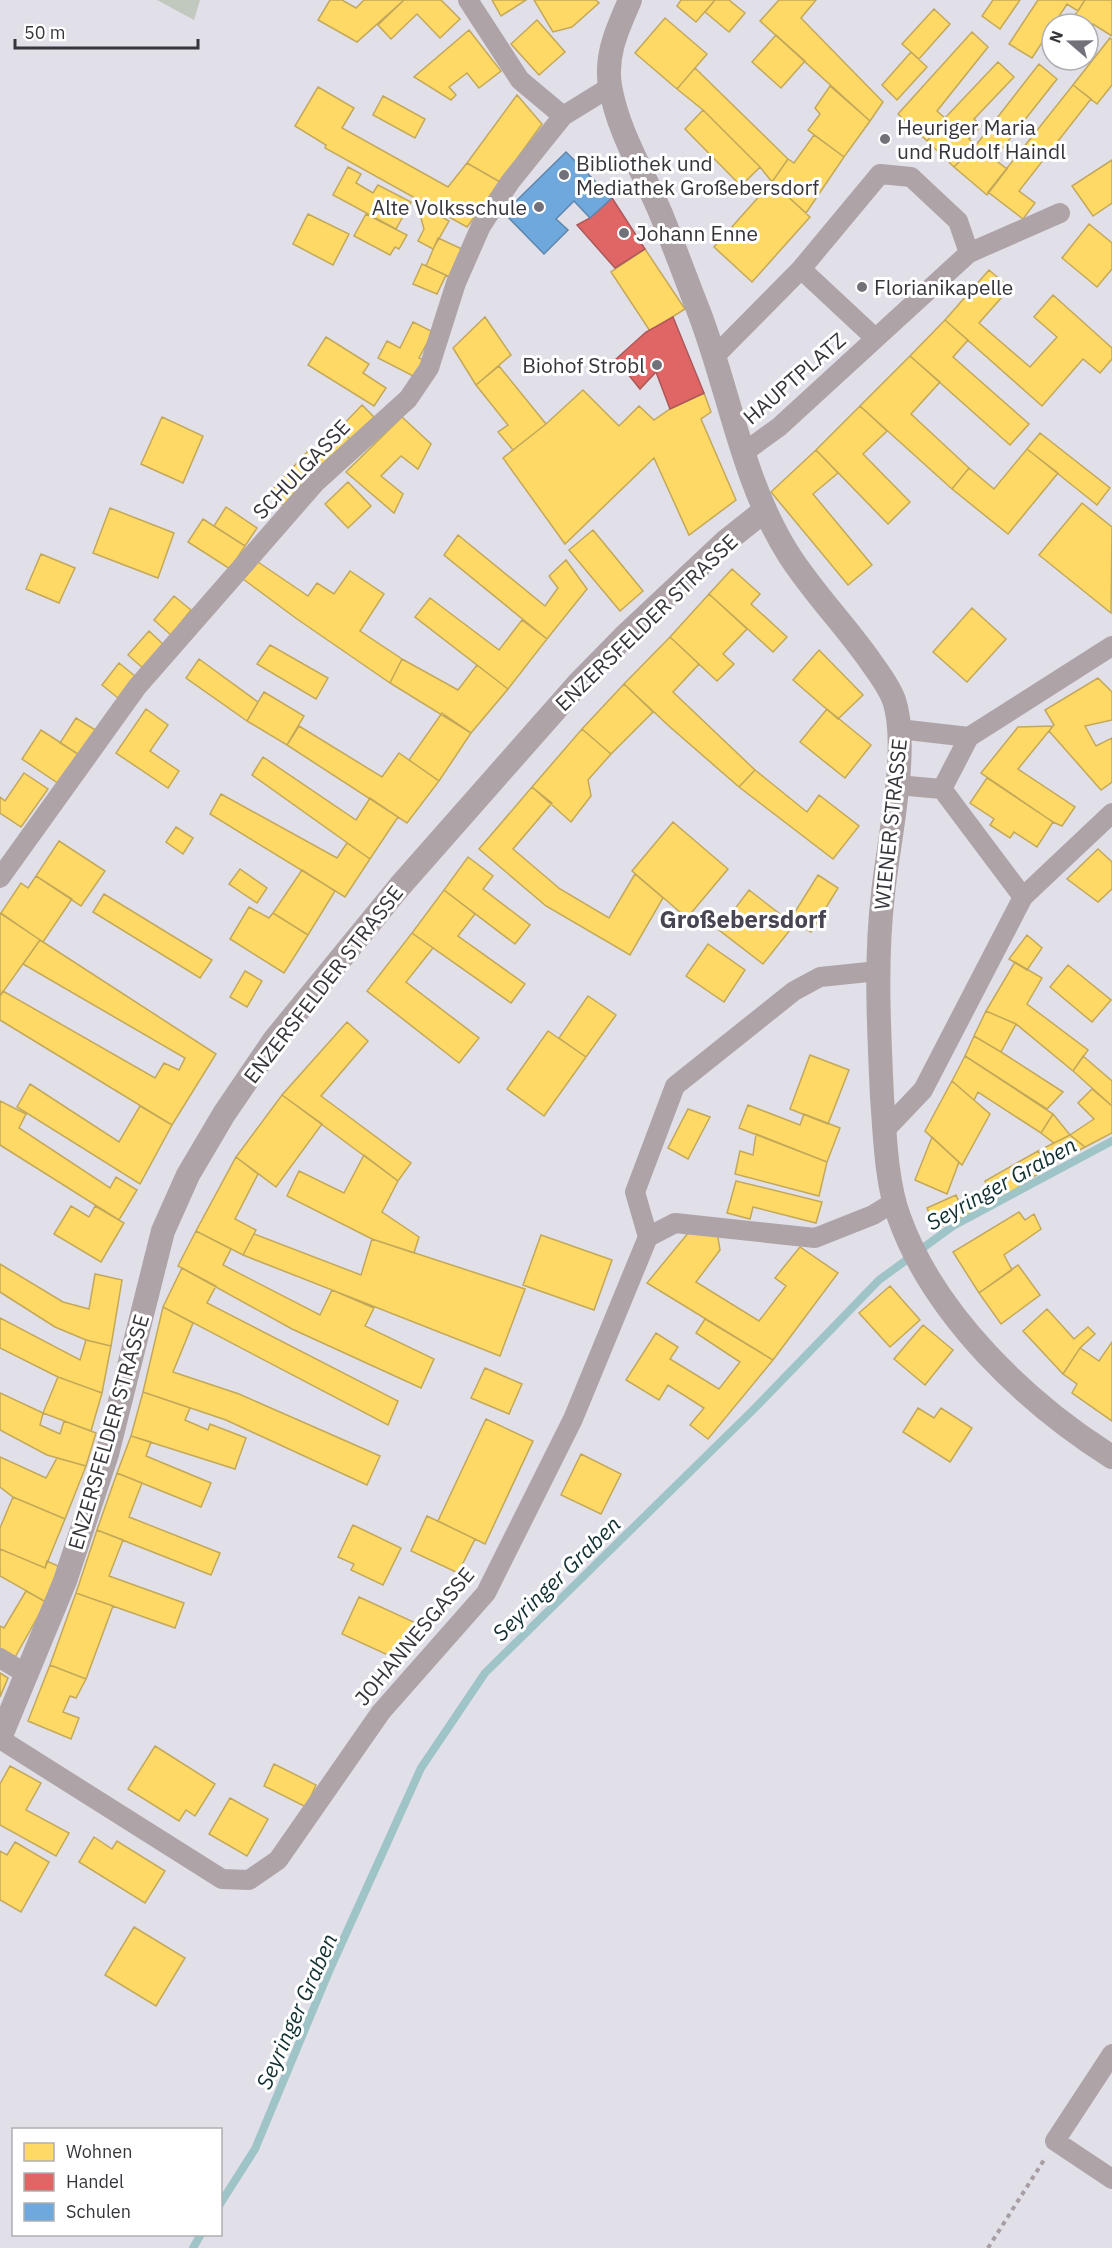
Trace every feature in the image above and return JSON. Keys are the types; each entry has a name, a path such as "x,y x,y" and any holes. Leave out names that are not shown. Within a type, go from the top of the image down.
{"street":[{"path":"468,0 520,80 563,116"},
{"name":"WIENER STRASSE","path":"630,0 610,52 608,72 616,116 660,211 714,357 743,453 764,511 790,556 858,643 887,685 894,702 899,729 897,785 881,911 878,971 884,1131 897,1212 923,1270 971,1335 1009,1375 1056,1416 1112,1457"},
{"name":"SCHULGASSE","path":"0,878 137,687 316,482 408,399 429,368 456,283 481,226 510,182 563,116 610,87"},
{"path":"714,357 801,269 880,174 911,177 958,221 969,253"},
{"name":"HAUPTPLATZ","path":"743,453 779,427 969,253 1060,213"},
{"name":"HAUPTPLATZ","path":"801,269 875,338"},
{"name":"ENZERSFELDER STRASSE","path":"0,1738 65,1581 107,1454 163,1231 188,1175 224,1114 275,1039 400,886 570,693 626,635 717,550 764,511"},
{"path":"942,789 969,737 1112,646"},
{"path":"899,729 969,737"},
{"path":"897,785 942,789 1023,897"},
{"path":"884,1131 923,1090 1023,897 1112,813"},
{"path":"878,971 820,977 794,991 675,1086 635,1192 648,1238 675,1223 815,1238 873,1215 897,1212"},
{"name":"JOHANNESGASSE","path":"0,1738 222,1879 249,1880 278,1860 381,1712 486,1593 573,1419 648,1238"},
{"path":"0,1658 28,1675"},
{"path":"1112,2054 1055,2141 1112,2179"}],"path":[{"path":"988,2248 1055,2141"}],"shaded area":[{"path":"157,0 200,0 194,20"}],"building: Wohnen":[{"path":"330,0 342,0 356,8 364,0 404,0 357,42 318,20"},
{"path":"404,0 441,0 460,19 440,38 417,14 391,39 378,25"},
{"path":"492,0 526,0 501,16"},
{"path":"534,0 596,0 599,3 572,27 553,32"},
{"path":"681,0 715,0 696,22 677,6"},
{"path":"715,0 729,0 745,13 729,32 705,12"},
{"path":"779,0 816,0 801,18 883,102 870,121 760,21"},
{"path":"993,0 1020,0 1000,29 982,16"},
{"path":"1038,0 1085,0 1078,11 1067,4 1062,12 1040,12 1040,46 1032,58 1009,44"},
{"path":"1085,0 1112,0 1112,36 1100,28 1100,12 1077,12"},
{"path":"934,9 950,24 919,59 902,44"},
{"path":"665,18 707,54 677,89 635,53"},
{"path":"537,20 565,52 539,75 511,44"},
{"path":"469,30 501,71 479,88 467,73 449,87 456,95 451,100 414,77"},
{"path":"972,32 988,47 937,111 945,118 927,141 898,114"},
{"path":"776,35 805,61 781,88 752,62"},
{"path":"1110,38 1112,40 1112,85 1097,104 1073,85 1083,72 1100,72 1100,51"},
{"path":"911,52 927,67 897,100 882,85"},
{"path":"998,62 1014,77 974,119 981,126 969,139 976,145 954,167 927,141 945,118"},
{"path":"1039,64 1040,72 1049,72 1057,79 994,159 1007,169 987,195 954,167 976,145"},
{"path":"695,68 788,159 772,182 703,110 677,89"},
{"path":"1073,85 1091,99 1019,191 1035,203 1023,219 988,192"},
{"path":"830,86 870,121 844,157 808,130 820,114 815,108"},
{"path":"318,87 354,108 342,128 448,187 467,163 500,182 467,227 325,148 326,145 295,126"},
{"path":"517,95 542,124 500,182 467,163"},
{"path":"383,96 425,119 415,138 373,115"},
{"path":"703,110 760,167 741,186 685,129"},
{"path":"814,135 844,157 806,213 772,182 788,159 794,163"},
{"path":"1112,160 1112,203 1093,216 1072,186"},
{"path":"348,167 361,174 356,183 373,193 378,185 411,202 396,229 333,195"},
{"path":"772,182 810,217 752,282 714,247"},
{"path":"426,208 449,221 433,249 418,241 424,229 421,218"},
{"path":"308,214 349,234 333,265 293,244"},
{"path":"366,214 407,235 399,249 395,247 390,255 354,236"},
{"path":"1089,224 1112,243 1112,269 1097,287 1062,258"},
{"path":"438,238 464,250 452,278 426,266"},
{"path":"645,249 685,309 650,331 611,272"},
{"path":"422,264 446,275 437,294 413,284"},
{"path":"989,270 1010,288 979,323 1030,367 1057,337 1034,317 1053,295 1112,348 1112,359 1100,373 1083,359 1042,406 945,320"},
{"path":"485,317 511,355 476,385 453,348"},
{"path":"945,320 968,340 953,357 1029,424 1010,445 910,356"},
{"path":"413,322 433,332 419,358 426,361 417,378 378,358 387,341 400,348"},
{"path":"326,337 369,364 363,373 386,388 374,406 308,365"},
{"path":"910,356 940,382 911,414 969,468 952,489 860,406"},
{"path":"499,366 546,424 513,450 498,432 508,425 476,385"},
{"path":"583,390 619,426 639,406 654,420 670,409 704,393 711,412 701,419 736,500 689,535 654,458 565,544 503,458 546,424"},
{"path":"362,405 374,417 351,440 339,429"},
{"path":"860,406 887,431 863,454 910,502 888,524 816,450"},
{"path":"162,417 203,436 183,483 141,464"},
{"path":"402,417 431,444 418,469 401,456 381,476 403,494 394,513 346,472"},
{"path":"339,429 351,440 324,467 312,455"},
{"path":"1040,433 1110,488 1097,505 1027,449"},
{"path":"1027,449 1058,473 1008,534 952,489 969,468 994,489"},
{"path":"816,450 838,473 813,494 872,565 848,585 771,492"},
{"path":"308,451 324,467 285,507 270,492"},
{"path":"348,482 371,506 348,528 325,504"},
{"path":"1082,503 1112,527 1111,613 1039,555"},
{"path":"226,507 257,528 245,546 214,526"},
{"path":"110,508 174,533 158,578 93,553"},
{"path":"203,519 245,546 230,569 188,542"},
{"path":"593,530 643,591 620,611 569,550"},
{"path":"458,535 545,606 558,588 549,576 566,560 587,589 547,639 444,555"},
{"path":"41,554 75,568 59,603 26,589"},
{"path":"258,562 308,596 317,583 334,594 350,571 384,594 360,631 402,659 390,683 243,579"},
{"path":"732,569 760,594 751,604 787,637 773,652 709,594"},
{"path":"709,594 747,629 723,654 734,664 717,681 670,637"},
{"path":"174,596 191,610 171,635 154,620"},
{"path":"430,598 499,650 522,620 547,639 508,689 415,617"},
{"path":"972,608 1006,639 967,682 933,652"},
{"path":"149,631 164,645 144,669 128,655"},
{"path":"670,637 699,664 673,692 755,770 739,787 624,684"},
{"path":"270,645 328,678 316,699 257,664"},
{"path":"819,650 863,695 838,719 793,680"},
{"path":"199,659 258,702 247,721 186,678"},
{"path":"402,659 458,690 477,665 508,689 471,733 390,683"},
{"path":"119,663 135,676 118,698 102,685"},
{"path":"1098,678 1112,692 1112,720 1085,726 1096,746 1112,738 1112,782 1101,790 1049,731 1054,725 1045,710"},
{"path":"624,684 653,712 611,754 582,729"},
{"path":"264,692 304,716 287,745 247,721"},
{"path":"146,709 168,725 150,751 179,771 168,788 116,753"},
{"path":"827,709 871,745 845,778 800,742"},
{"path":"442,713 471,733 439,781 409,760"},
{"path":"76,718 97,731 81,756 60,743"},
{"path":"299,726 382,777 399,753 439,781 407,823 287,745"},
{"path":"1053,726 1018,769 1075,807 1062,826 981,773 1018,727"},
{"path":"582,729 611,754 588,780 591,796 571,822 532,787"},
{"path":"41,730 81,756 62,786 22,759"},
{"path":"263,757 356,820 370,798 398,817 370,859 252,775"},
{"path":"755,770 807,812 819,795 859,826 833,859 739,787"},
{"path":"24,773 48,789 21,827 0,813 0,797 5,801"},
{"path":"987,778 1053,822 1037,847 1014,832 1010,838 990,825 994,819 970,803"},
{"path":"532,787 552,803 513,849 560,889 609,918 635,874 663,898 630,955 546,906 479,849"},
{"path":"221,794 337,858 347,843 370,859 345,897 210,814"},
{"path":"673,822 728,869 687,918 632,871"},
{"path":"176,827 193,838 183,854 166,842"},
{"path":"59,841 105,871 81,906 36,876"},
{"path":"1098,849 1112,862 1112,889 1098,902 1067,879"},
{"path":"468,857 493,876 483,889 530,925 515,944 444,890"},
{"path":"240,869 267,888 257,903 229,884"},
{"path":"302,870 335,891 308,935 273,913"},
{"path":"818,875 838,888 811,932 790,920"},
{"path":"36,876 72,899 43,942 1,913 21,883 28,888"},
{"path":"444,890 475,914 458,936 525,984 511,1003 412,933"},
{"path":"749,890 794,925 763,964 719,930"},
{"path":"104,894 212,960 200,978 93,912"},
{"path":"249,907 269,918 273,913 308,935 284,973 230,939"},
{"path":"0,913 40,940 0,996"},
{"path":"412,933 433,948 406,982 479,1038 459,1063 367,991"},
{"path":"1027,935 1042,948 1027,970 1009,959"},
{"path":"40,940 216,1054 172,1125 0,1020 0,996 3,991 155,1078 164,1063 179,1070 185,1058 23,964"},
{"path":"708,944 745,970 724,1002 686,976"},
{"path":"1015,962 1042,978 1027,1004 1088,1050 1073,1071 1016,1024 986,1011"},
{"path":"1068,965 1111,1000 1092,1022 1050,987"},
{"path":"245,971 262,981 247,1007 230,997"},
{"path":"588,996 616,1015 586,1057 559,1038"},
{"path":"986,1011 1016,1024 1001,1052 974,1036"},
{"path":"347,1022 368,1041 321,1096 411,1163 398,1181 282,1095"},
{"path":"548,1031 586,1057 544,1116 507,1089"},
{"path":"974,1036 1063,1092 1047,1109 965,1056"},
{"path":"810,1055 849,1070 828,1124 790,1109"},
{"path":"965,1056 1053,1114 1041,1133 978,1092 974,1100 952,1081"},
{"path":"1083,1056 1112,1081 1112,1106 1073,1071"},
{"path":"952,1081 990,1114 962,1165 925,1131"},
{"path":"30,1084 119,1142 140,1106 172,1125 140,1184 17,1107"},
{"path":"1092,1089 1112,1106 1112,1133 1085,1147 1070,1135 1094,1119 1078,1103"},
{"path":"282,1095 322,1124 276,1187 236,1157"},
{"path":"0,1101 26,1114 19,1128 110,1188 116,1177 137,1190 119,1220 0,1145"},
{"path":"748,1105 800,1125 804,1114 840,1128 827,1162 739,1128"},
{"path":"688,1109 710,1117 688,1159 668,1148"},
{"path":"1053,1114 1070,1135 1054,1143 1041,1133"},
{"path":"756,1134 827,1162 819,1196 735,1174 740,1151 753,1155"},
{"path":"1070,1135 1085,1147 1051,1165 1038,1151"},
{"path":"932,1137 959,1162 947,1194 915,1180"},
{"path":"1038,1151 1051,1165 995,1203 985,1181"},
{"path":"364,1155 398,1181 382,1212 419,1237 414,1253 372,1239 287,1196 299,1171 344,1193"},
{"path":"236,1157 258,1174 235,1219 256,1230 243,1255 196,1231"},
{"path":"736,1181 822,1202 816,1223 753,1207 750,1219 727,1213"},
{"path":"989,1188 995,1203 965,1216 959,1201"},
{"path":"956,1195 965,1216 936,1229 927,1208"},
{"path":"71,1206 89,1217 95,1206 124,1223 101,1262 54,1234"},
{"path":"1019,1212 1025,1220 1034,1214 1041,1229 1004,1255 1012,1270 979,1293 953,1252"},
{"path":"196,1231 231,1249 223,1265 320,1315 332,1290 374,1308 365,1326 434,1359 421,1388 292,1329 178,1266"},
{"path":"689,1232 717,1232 720,1250 696,1282 759,1321 786,1286 775,1278 800,1247 838,1273 773,1360 647,1283"},
{"path":"254,1234 361,1275 372,1239 525,1289 500,1356 243,1255"},
{"path":"541,1235 612,1260 594,1310 523,1285"},
{"path":"0,1264 63,1302 89,1309 95,1274 122,1280 111,1346 86,1340 55,1327 0,1292"},
{"path":"1018,1265 1040,1295 1001,1324 979,1293"},
{"path":"182,1268 216,1286 207,1303 398,1401 388,1425 163,1307"},
{"path":"890,1286 920,1320 890,1347 859,1313"},
{"path":"163,1307 193,1323 173,1372 239,1394 380,1456 367,1485 226,1420 143,1392"},
{"path":"1047,1309 1074,1339 1088,1327 1095,1334 1080,1348 1063,1374 1023,1331"},
{"path":"0,1318 80,1360 86,1340 111,1346 102,1393 58,1377 0,1348"},
{"path":"705,1319 773,1360 708,1439 690,1425 704,1408 668,1385 659,1400 626,1380 656,1333 678,1347 670,1359 719,1389 740,1362 696,1333"},
{"path":"923,1325 953,1350 925,1385 894,1359"},
{"path":"1112,1342 1112,1421 1072,1393 1077,1384 1063,1374 1080,1348 1099,1361"},
{"path":"485,1368 522,1384 509,1414 471,1398"},
{"path":"58,1377 102,1393 91,1431 43,1413"},
{"path":"143,1392 190,1408 185,1420 208,1430 210,1424 246,1438 235,1469 131,1436"},
{"path":"0,1393 43,1413 40,1425 60,1434 64,1421 96,1433 86,1466 47,1455 0,1430"},
{"path":"918,1408 934,1418 941,1408 972,1428 950,1462 903,1432"},
{"path":"486,1419 533,1441 485,1544 438,1521"},
{"path":"131,1436 151,1442 146,1456 211,1483 201,1507 117,1473"},
{"path":"581,1454 621,1474 601,1514 561,1495"},
{"path":"0,1457 46,1478 57,1458 86,1466 65,1519 13,1497 0,1487"},
{"path":"117,1473 142,1483 129,1517 220,1553 211,1575 97,1530"},
{"path":"13,1497 65,1519 45,1568 0,1549 0,1528"},
{"path":"427,1516 475,1539 458,1573 411,1551"},
{"path":"353,1525 401,1548 383,1585 351,1570 354,1564 338,1557"},
{"path":"97,1530 123,1540 109,1576 184,1603 175,1628 76,1593"},
{"path":"0,1549 45,1568 47,1561 60,1567 46,1602 0,1576"},
{"path":"26,1591 46,1602 14,1659 0,1651 0,1626 4,1628"},
{"path":"76,1593 113,1606 86,1679 50,1665"},
{"path":"359,1597 418,1624 401,1661 342,1634"},
{"path":"50,1665 86,1679 76,1698 70,1696 63,1712 79,1718 71,1739 28,1721"},
{"path":"0,1673 8,1678 0,1697"},
{"path":"155,1746 215,1784 195,1816 186,1810 179,1821 128,1789"},
{"path":"274,1764 316,1785 306,1807 264,1786"},
{"path":"10,1766 41,1783 26,1810 69,1833 56,1856 0,1825 0,1784"},
{"path":"230,1798 268,1819 247,1856 209,1834"},
{"path":"94,1837 112,1849 117,1841 165,1871 145,1903 79,1862"},
{"path":"15,1842 49,1862 21,1912 0,1900 0,1851 7,1855"},
{"path":"134,1927 185,1958 156,2006 105,1975"}],"building: Handel":[{"path":"612,198 645,249 615,268 577,225 590,218"},
{"name":"Biohof Strobl","path":"673,317 704,393 670,409 656,372 640,389 616,359 646,332"}],"building: Schulen":[{"name":"Alte Volksschule","path":"566,152 612,198 590,218 574,201 556,219 568,230 544,254 504,213"}],"waterway":[{"name":"Seyringer Graben","path":"222,2201 255,2149 330,1969 421,1768 485,1673 753,1410 879,1280 953,1226 1112,1141"},
{"name":"Seyringer Graben","path":"193,2248 200,2236"}],"place":[{"name":"Heuriger Maria und Rudolf Haindl","path":"885,139"},
{"name":"Bibliothek und Mediathek Großebersdorf","path":"564,175"},
{"name":"Alte Volksschule","path":"539,207"},
{"name":"Johann Enne","path":"624,233"},
{"name":"Florianikapelle","path":"862,287"},
{"name":"Biohof Strobl","path":"657,365"}],"district":[{"name":"Großebersdorf","path":"743,919"}]}
